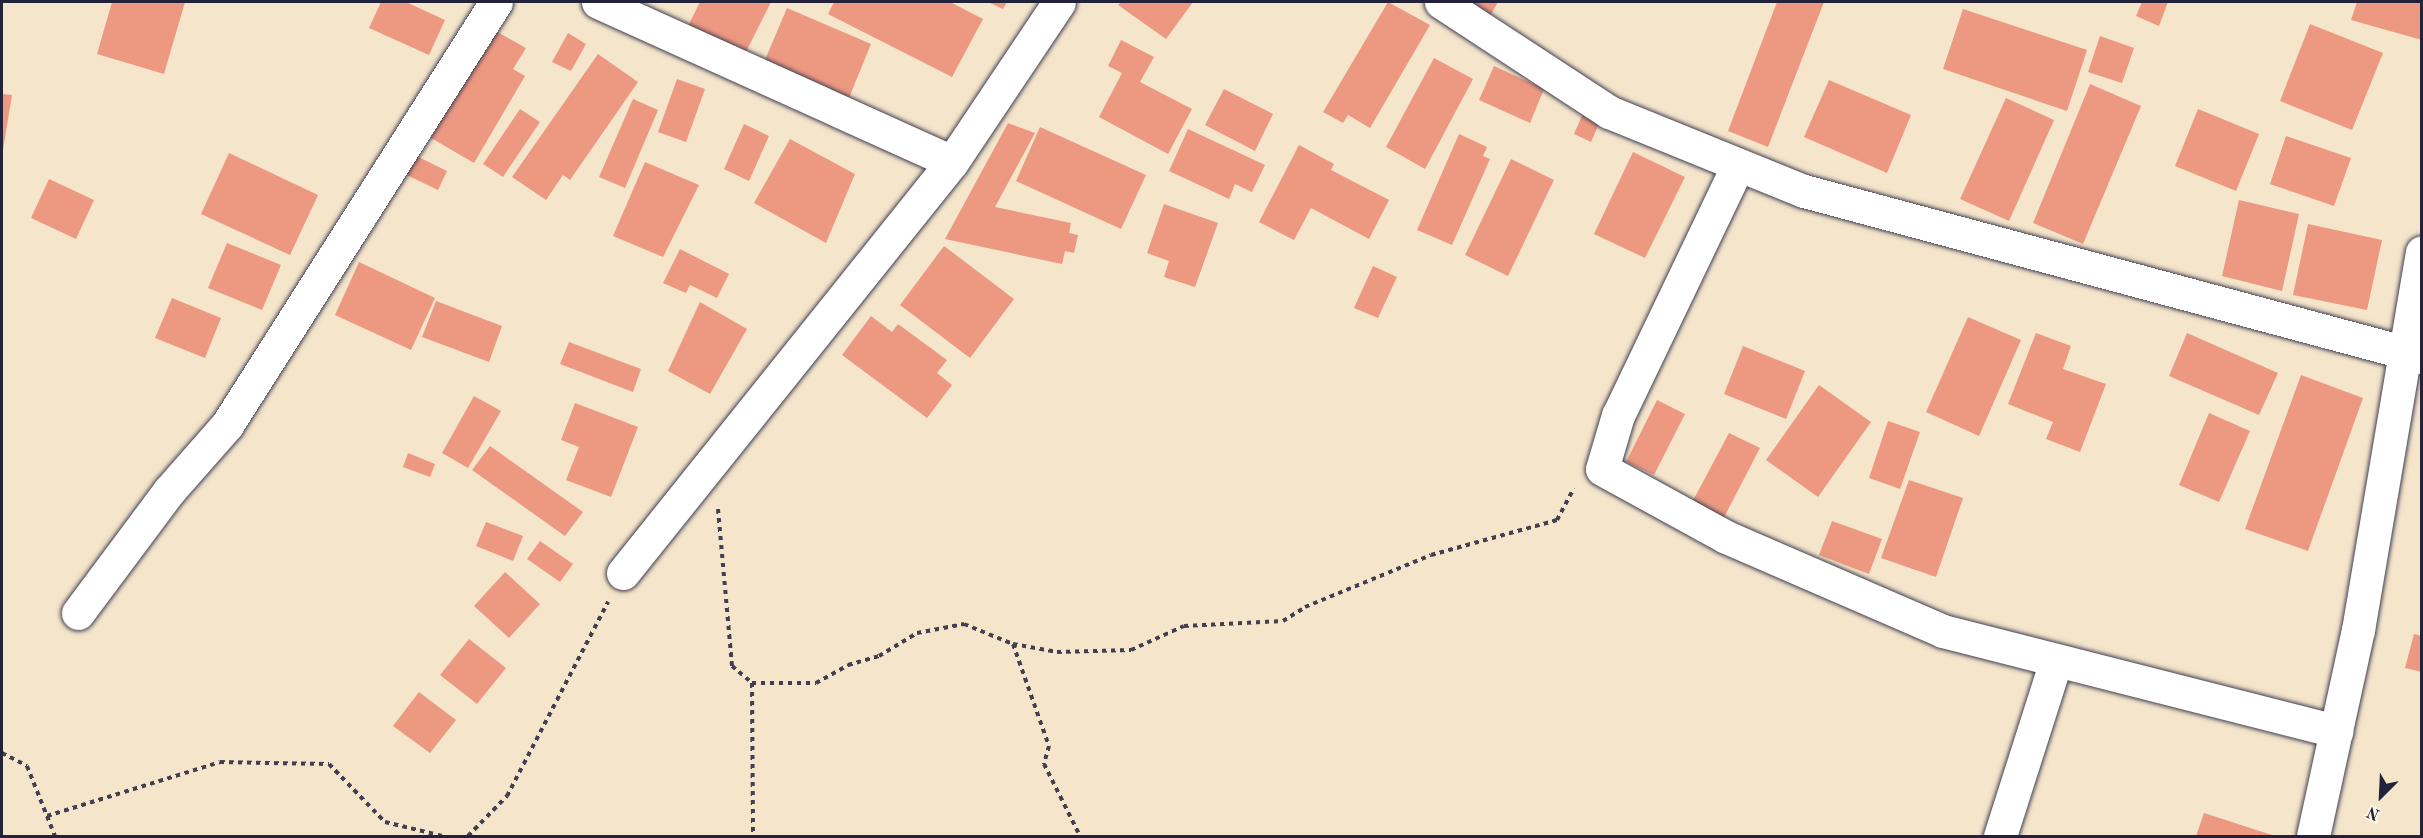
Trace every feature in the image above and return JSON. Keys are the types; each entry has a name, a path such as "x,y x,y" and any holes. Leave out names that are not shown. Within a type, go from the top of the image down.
{"street":[{"path":"78,613 169,492 227,425 496,2"},
{"path":"598,2 952,162"},
{"path":"623,573 952,162 1059,2"},
{"path":"1440,2 1609,112 1804,191 2412,354"},
{"path":"1738,165 1618,415 1602,469 1726,537 1943,631 2336,731"},
{"path":"2313,837 2412,354 2421,252"},
{"path":"2000,837 2056,661"}],"path":[{"path":"699,478 723,516 732,666 752,682 816,683 848,665 879,656 916,633 964,624 1013,644 1056,652 1131,650 1184,626 1283,621 1305,607 1431,555 1557,520 1572,490 1602,469"},
{"path":"468,837 507,796 623,573"},
{"path":"1013,644 1049,746 1044,764 1080,837"},
{"path":"752,682 753,837"},
{"path":"2,753 27,766 55,837"},
{"path":"47,816 220,762 329,764 385,822 442,837"}],"building":[{"path":"112,2 185,2 164,74 97,54"},
{"path":"381,2 406,2 445,20 429,55 369,28"},
{"path":"700,2 771,2 743,58 686,30"},
{"path":"834,2 950,2 983,19 952,77 828,14"},
{"path":"988,2 1007,2 1003,9"},
{"path":"1121,2 1193,2 1166,39 1118,5"},
{"path":"1388,2 1430,25 1370,128 1348,115 1343,123 1323,112"},
{"path":"1471,2 1498,2 1485,25 1464,13"},
{"path":"1777,2 1824,2 1768,147 1728,131"},
{"path":"2142,2 2168,2 2159,26 2136,16"},
{"path":"2357,2 2422,2 2422,40 2351,20"},
{"path":"787,8 871,44 844,110 759,74"},
{"path":"1963,9 2087,50 2067,111 1943,69"},
{"path":"2310,24 2383,53 2352,130 2280,101"},
{"path":"490,28 526,48 513,69 525,76 474,163 426,135"},
{"path":"568,33 586,44 571,71 552,62"},
{"path":"2100,36 2134,48 2122,83 2088,72"},
{"path":"1121,40 1154,57 1140,82 1192,109 1168,154 1099,117 1122,73 1108,66"},
{"path":"598,54 638,82 570,180 563,175 546,200 512,177"},
{"path":"1434,58 1473,79 1425,169 1386,147"},
{"path":"1494,66 1544,89 1530,123 1479,100"},
{"path":"677,79 705,89 686,142 658,132"},
{"path":"1829,80 1911,115 1887,173 1804,137"},
{"path":"2090,84 2141,106 2083,244 2033,223"},
{"path":"1224,89 1273,114 1255,151 1205,125"},
{"path":"2,94 12,95 3,150 2,150"},
{"path":"2006,98 2054,120 2009,221 1960,199"},
{"path":"633,99 658,110 625,188 599,177"},
{"path":"520,109 540,122 503,177 483,164"},
{"path":"2198,109 2259,134 2236,191 2175,166"},
{"path":"1584,111 1601,119 1591,142 1574,134"},
{"path":"1008,123 1035,133 995,207 1071,223 1069,233 1078,235 1074,253 1065,251 1062,264 945,239"},
{"path":"744,124 769,136 749,181 724,169"},
{"path":"1040,127 1146,175 1121,229 1016,181"},
{"path":"1188,129 1265,165 1252,192 1235,184 1229,199 1169,171"},
{"path":"1459,134 1487,147 1483,156 1490,159 1452,245 1417,230"},
{"path":"2286,136 2351,158 2334,206 2270,184"},
{"path":"790,139 855,174 826,243 754,203"},
{"path":"1299,145 1334,164 1331,170 1389,200 1369,239 1311,208 1294,240 1259,222"},
{"path":"406,151 447,171 438,190 396,170"},
{"path":"1633,152 1685,177 1645,258 1594,234"},
{"path":"229,153 318,195 290,255 201,214"},
{"path":"1511,159 1554,180 1508,276 1465,255"},
{"path":"645,162 699,185 663,257 613,236"},
{"path":"49,179 94,200 76,239 31,218"},
{"path":"2239,200 2299,214 2282,291 2222,276"},
{"path":"1164,204 1218,223 1195,287 1164,277 1169,261 1147,253"},
{"path":"2308,224 2382,240 2367,310 2293,295"},
{"path":"227,243 281,265 262,310 208,288"},
{"path":"944,246 1014,299 970,358 900,305"},
{"path":"680,249 729,274 717,298 690,285 686,293 663,283"},
{"path":"359,262 435,298 411,350 335,315"},
{"path":"1373,266 1397,277 1378,318 1354,308"},
{"path":"172,298 221,318 205,358 155,338"},
{"path":"436,301 502,326 489,362 422,337"},
{"path":"700,302 747,329 710,394 668,371"},
{"path":"871,316 892,332 898,324 947,360 937,373 952,385 927,418 842,355"},
{"path":"1968,317 2021,340 1979,436 1926,412"},
{"path":"2036,333 2071,346 2063,369 2106,384 2080,452 2046,439 2053,422 2008,404"},
{"path":"2187,333 2278,373 2259,415 2169,376"},
{"path":"569,342 641,369 633,392 560,364"},
{"path":"1743,346 1805,371 1786,419 1724,394"},
{"path":"2301,375 2363,398 2308,551 2245,529"},
{"path":"1819,385 1871,422 1818,497 1766,460"},
{"path":"474,396 501,411 468,468 442,453"},
{"path":"1657,400 1685,414 1654,475 1626,462"},
{"path":"575,403 638,427 611,497 566,480 579,447 561,440"},
{"path":"2209,413 2250,431 2219,502 2179,485"},
{"path":"1888,421 1920,432 1900,489 1869,478"},
{"path":"1729,433 1760,448 1719,527 1688,510"},
{"path":"490,446 583,512 565,536 472,470"},
{"path":"408,453 435,464 430,477 403,467"},
{"path":"1909,480 1963,498 1936,577 1881,558"},
{"path":"1832,521 1882,539 1869,574 1819,555"},
{"path":"486,522 523,536 513,561 476,546"},
{"path":"540,541 573,564 560,582 527,559"},
{"path":"505,572 540,604 509,638 474,606"},
{"path":"2414,634 2422,636 2422,672 2405,668"},
{"path":"469,639 506,668 477,704 440,675"},
{"path":"419,692 456,720 430,753 393,726"},
{"path":"2204,813 2275,836 2196,836"}]}
